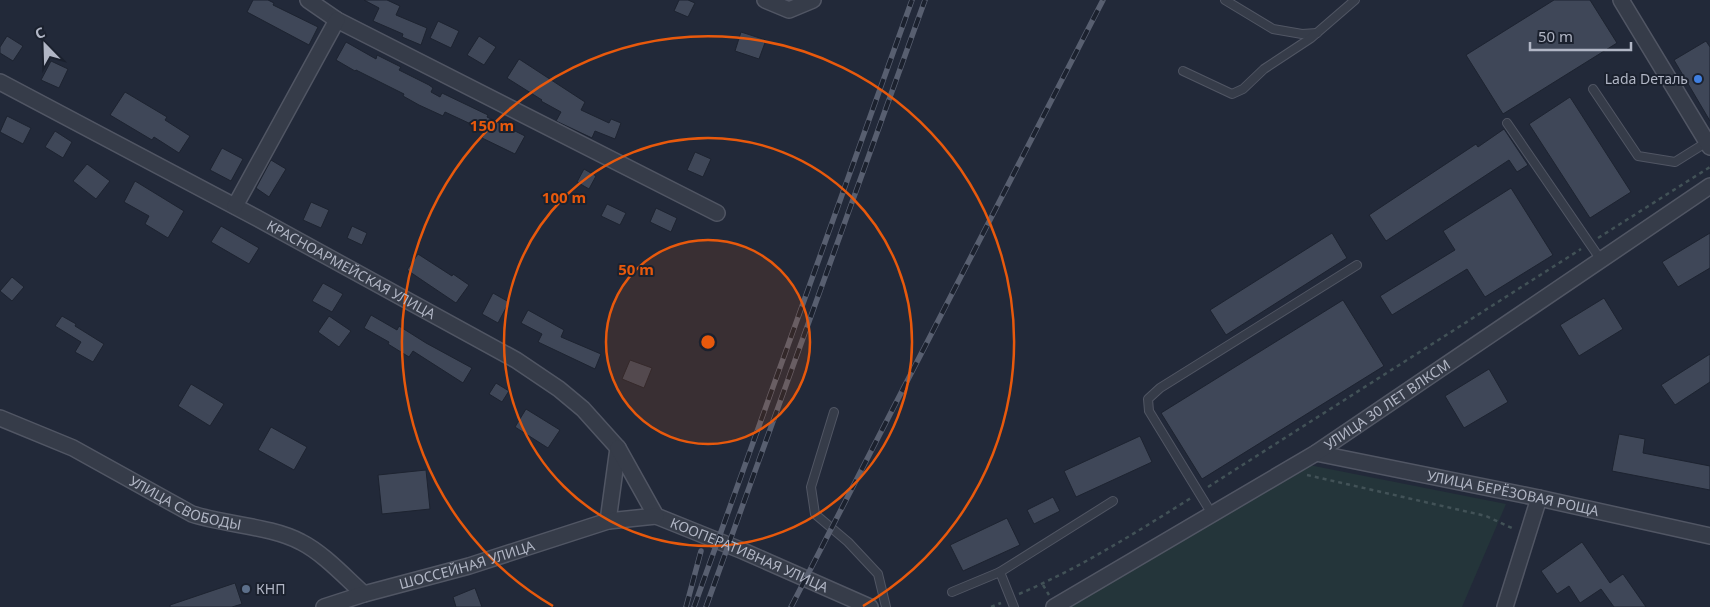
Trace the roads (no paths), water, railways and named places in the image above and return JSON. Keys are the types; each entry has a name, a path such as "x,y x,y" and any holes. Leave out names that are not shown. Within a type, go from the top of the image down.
{"street":[{"path":"308,0 337,20 717,212"},
{"path":"765,0 789,10 812,1"},
{"path":"1621,0 1708,144"},
{"path":"235,206 337,20"},
{"name":"КРАСНОАРМЕЙСКАЯ УЛИЦА","path":"0,82 235,206 516,360 559,388 583,409 618,448"},
{"name":"УЛИЦА 30 ЛЕТ ВЛКСМ","path":"1054,607 1316,453 1710,186"},
{"name":"УЛИЦА СВОБОДЫ","path":"0,418 73,448 192,514 284,534 302,542 364,594"},
{"path":"608,521 618,448"},
{"name":"КООПЕРАТИВНАЯ УЛИЦА","path":"618,448 656,516"},
{"name":"УЛИЦА БЕРЁЗОВАЯ РОЩА","path":"1316,453 1539,498 1710,536"},
{"path":"1505,607 1539,498"},
{"name":"КООПЕРАТИВНАЯ УЛИЦА","path":"608,521 656,516 736,548 870,607"},
{"name":"ШОССЕЙНАЯ УЛИЦА","path":"324,607 364,594 469,566 608,521"}],"lane":[{"path":"1225,0 1273,29 1302,34 1317,33"},
{"path":"1183,71 1232,94 1243,89 1264,69 1317,33 1355,0"},
{"path":"1592,89 1638,156 1675,162 1708,144"},
{"path":"1507,123 1601,260"},
{"path":"1212,514 1149,411 1148,399 1160,388 1357,265"},
{"path":"834,412 811,487 815,514 848,542 878,574 886,607"},
{"path":"952,592 1000,572 1113,501"},
{"path":"1000,572 1014,607"}],"railway":[{"path":"694,607 912,0"},
{"path":"706,607 925,0"},
{"path":"791,607 1103,0"},
{"path":"686,607 701,551"}],"place":[{"name":"Lada Dеталь","path":"1698,79"},
{"name":"КНП","path":"246,589"}]}
